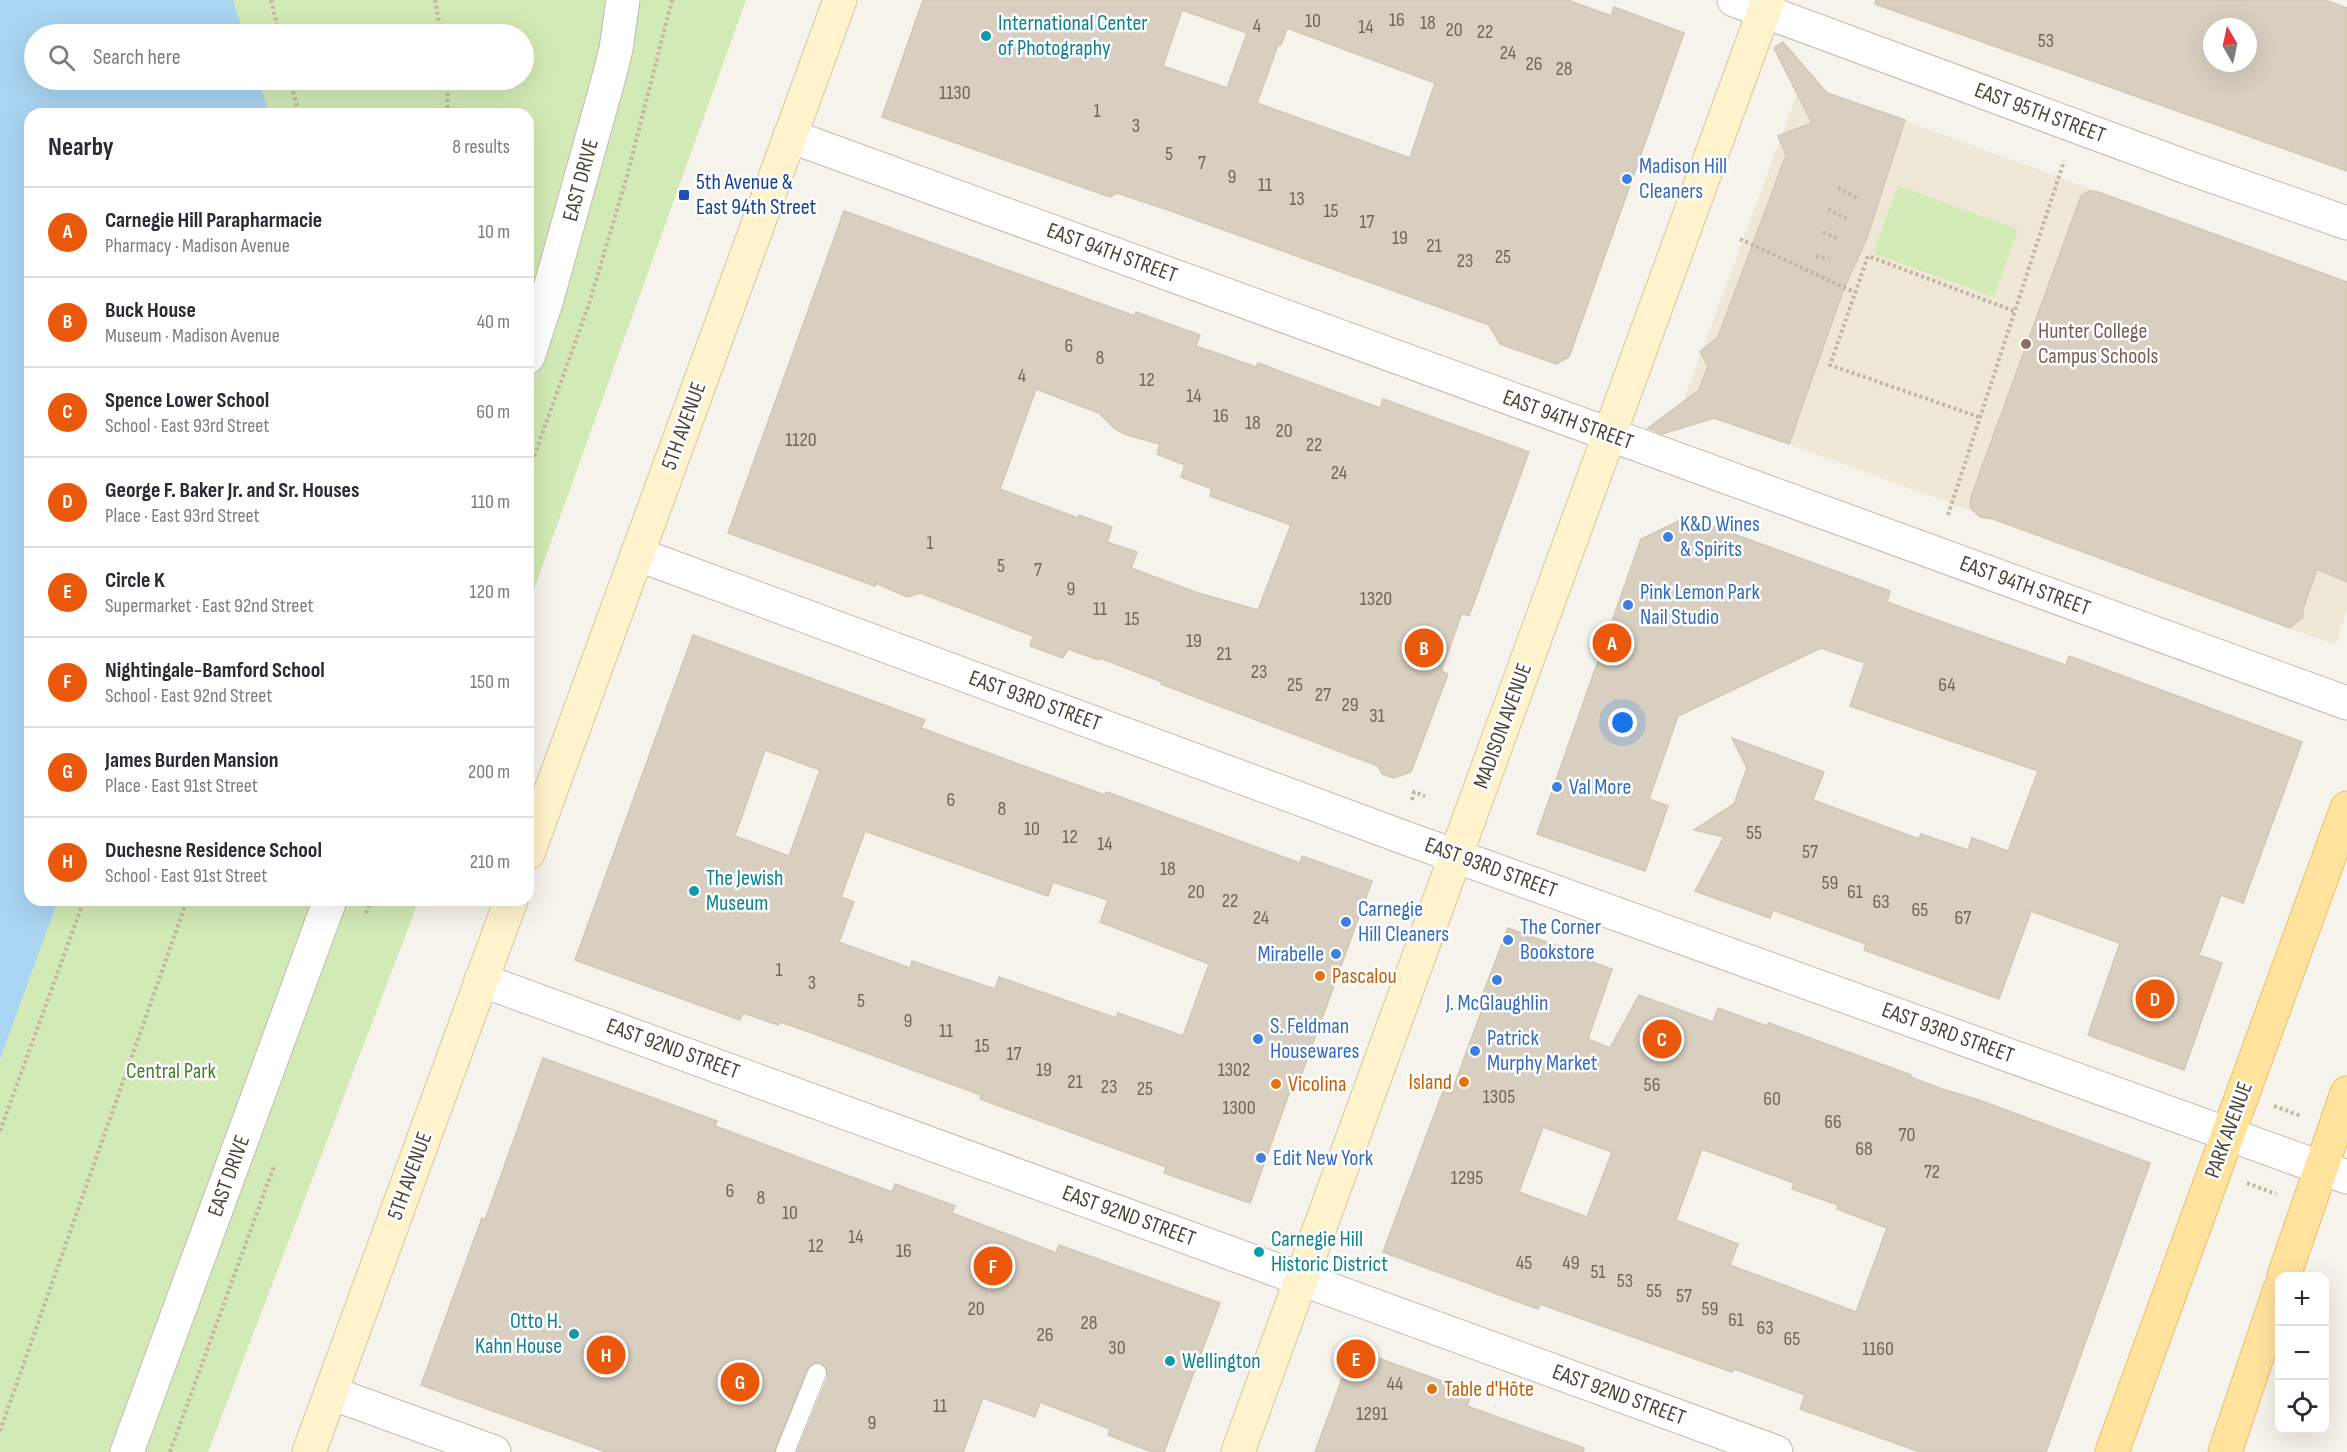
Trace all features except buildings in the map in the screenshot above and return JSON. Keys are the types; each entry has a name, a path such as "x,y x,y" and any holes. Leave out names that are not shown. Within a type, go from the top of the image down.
{"main road":[{"name":"5TH AVENUE","path":"534,837 840,0"},
{"name":"MADISON AVENUE","path":"1238,1452 1766,5"},
{"name":"PARK AVENUE","path":"2112,1452 2347,808"},
{"name":"5TH AVENUE","path":"309,1452 509,906"},
{"path":"2286,1272 2333,1172 2347,1093"},
{"path":"2225,1452 2275,1304"}],"street":[{"name":"EAST DRIVE","path":"534,339 609,77 616,49 623,0"},
{"name":"EAST 95TH STREET","path":"1734,0 1766,5 2178,164 2347,223"},
{"name":"EAST 94TH STREET","path":"790,136 2347,703"},
{"name":"EAST 93RD STREET","path":"637,554 1456,855 2333,1172"},
{"name":"EAST DRIVE","path":"128,1452 328,906"},
{"name":"EAST 92ND STREET","path":"482,980 1776,1452"},
{"path":"331,1393 494,1452"}],"lane":[{"path":"785,1452 817,1373"}],"path":[{"path":"271,0 277,24"},
{"path":"435,0 439,24"},
{"path":"534,455 589,304 627,176 672,0"},
{"path":"292,90 297,108"},
{"path":"447,108 448,90"},
{"path":"1948,515 2064,161"},
{"path":"1838,188 1859,199"},
{"path":"1828,209 1849,220"},
{"path":"1823,232 1838,239"},
{"path":"1740,239 1854,292"},
{"path":"1816,256 1829,259"},
{"path":"1979,417 1830,365 1854,292 1868,256 2014,311"},
{"path":"1412,800 1414,792 1425,796"},
{"path":"0,1131 82,906"},
{"path":"0,1431 185,906"},
{"path":"363,922 369,906"},
{"path":"2273,1105 2307,1118"},
{"path":"170,1452 277,1158"},
{"path":"2246,1183 2280,1196"}],"shaded area":[{"name":"Hunter College Campus Schools","path":"1814,80 1821,85 1823,91 2347,282 2347,610 2335,645 1708,416 1701,422 1692,424 1682,405 1799,88"}],"green space":[{"name":"Central Park","path":"0,0 746,0 534,589 534,108 24,108 24,906 417,906 208,1452 0,1452"},
{"path":"1898,186 2018,229 1994,297 1873,253"}],"water":[{"path":"0,0 233,0 241,24 24,24 24,90 262,90 267,108 24,108 24,906 56,906 0,1059"}],"place":[{"name":"International Center of Photography","path":"986,36"},
{"name":"Madison Hill Cleaners","path":"1627,179"},
{"name":"5th Avenue & East 94th Street","path":"684,195"},
{"name":"Hunter College Campus Schools","path":"2026,344"},
{"name":"K&D Wines & Spirits","path":"1668,537"},
{"name":"Pink Lemon Park Nail Studio","path":"1628,605"},
{"name":"Carnegie Hill Parapharmacie","path":"1612,643"},
{"name":"Buck House","path":"1424,648"},
{"name":"Val More","path":"1557,787"},
{"name":"The Jewish Museum","path":"694,891"},
{"name":"Carnegie Hill Cleaners","path":"1346,922"},
{"name":"The Corner Bookstore","path":"1508,940"},
{"name":"Mirabelle","path":"1336,954"},
{"name":"Pascalou","path":"1320,976"},
{"name":"J. McGlaughlin","path":"1497,980"},
{"name":"George F. Baker Jr. and Sr. Houses","path":"2155,999"},
{"name":"S. Feldman Housewares","path":"1258,1039"},
{"name":"Spence Lower School","path":"1662,1039"},
{"name":"Patrick Murphy Market","path":"1475,1051"},
{"name":"Island","path":"1464,1082"},
{"name":"Vicolina","path":"1276,1084"},
{"name":"Edit New York","path":"1261,1158"},
{"name":"Carnegie Hill Historic District","path":"1259,1252"},
{"name":"Nightingale-Bamford School","path":"993,1266"},
{"name":"Otto H. Kahn House","path":"574,1334"},
{"name":"Duchesne Residence School","path":"606,1355"},
{"name":"Circle K","path":"1356,1359"},
{"name":"Wellington","path":"1170,1361"},
{"name":"James Burden Mansion","path":"740,1382"},
{"name":"Table d'Hôte","path":"1432,1389"}]}
